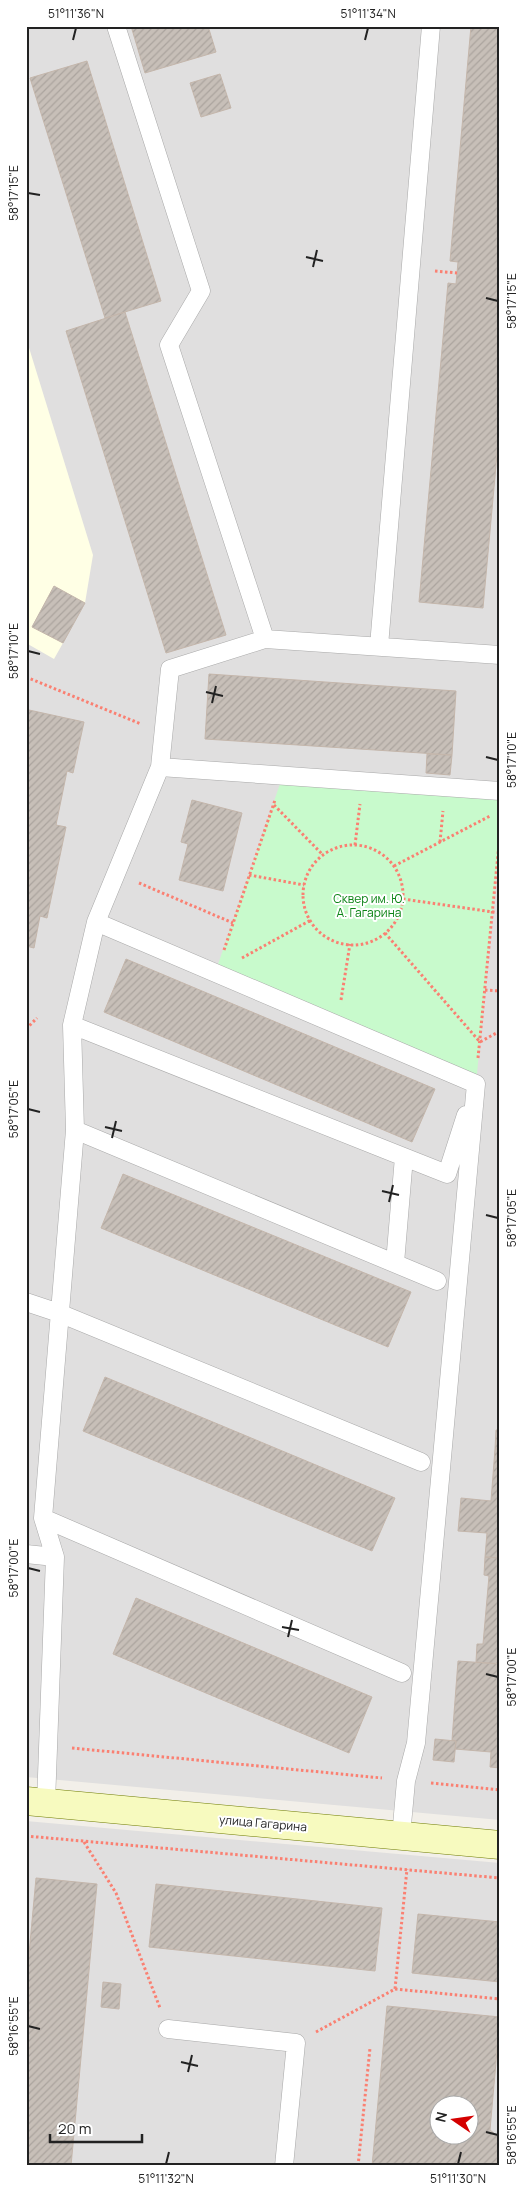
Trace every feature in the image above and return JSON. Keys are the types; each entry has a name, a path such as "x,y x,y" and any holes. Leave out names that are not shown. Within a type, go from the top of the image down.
{"street":[{"name":"улица Гагарина","path":"36,1802 500,1845"}],"lane":[{"path":"116,26 201,292 168,345 265,639"},
{"path":"378,646 431,26"},
{"path":"36,1802 48,1746 55,1557 43,1518 75,1130 72,1025 96,922 160,767 165,734 170,669 265,639 500,655"},
{"path":"160,767 500,791"},
{"path":"96,922 476,1084"},
{"path":"72,1025 447,1174 476,1084"},
{"path":"401,1836 406,1781 416,1742 476,1084"},
{"path":"75,1130 437,1281"},
{"path":"395,1263 404,1157"},
{"path":"26,1302 59,1312 421,1462"},
{"path":"43,1518 402,1672"},
{"path":"26,1554 55,1557"},
{"path":"168,2029 296,2044 284,2166"}],"path":[{"path":"26,677 165,734"},
{"path":"215,973 284,776"},
{"path":"355,845 362,781"},
{"path":"440,842 445,787"},
{"path":"274,805 323,855"},
{"path":"394,866 491,815"},
{"path":"476,1084 500,834"},
{"path":"345,845 355,845 375,850 388,858 394,866 402,885 403,899 399,914 385,933 368,942 339,943 326,937 310,920 304,900 304,886 309,871 323,855 330,850 345,845"},
{"path":"116,873 233,922"},
{"path":"250,875 304,886"},
{"path":"403,899 500,913"},
{"path":"215,973 310,920"},
{"path":"385,933 480,1042"},
{"path":"337,1025 350,944"},
{"path":"485,990 500,991"},
{"path":"26,1029 37,1018"},
{"path":"480,1042 500,1031"},
{"path":"48,1746 500,1790"},
{"path":"26,1836 500,1878"},
{"path":"84,1841 116,1893 168,2029"},
{"path":"395,1989 407,1869"},
{"path":"296,2044 395,1989 500,1999"},
{"path":"358,2166 370,2048"}],"shaded area":[{"path":"26,26 500,26 500,1820 26,1777"},
{"path":"26,338 93,555 85,603 54,587 32,626 63,643 54,659 26,643"},
{"path":"26,1821 500,1863 500,2166 26,2166"}],"green space":[{"name":"Сквер им. Ю. А. Гагарина","path":"283,775 500,791 500,834 476,1084 215,973"}],"building":[{"path":"131,26 208,26 216,52 145,73"},
{"path":"471,26 500,26 500,422 483,608 419,602 448,283 456,284 458,262 450,261"},
{"path":"87,61 161,301 105,318 30,78"},
{"path":"220,74 231,108 201,117 190,83"},
{"path":"125,312 226,635 166,653 66,331"},
{"path":"54,586 85,603 63,643 32,627"},
{"path":"209,674 456,691 452,755 205,739"},
{"path":"29,710 84,722 73,773 67,771 56,825 66,827 47,918 40,916 34,948 26,946 26,722"},
{"path":"427,754 452,755 450,775 426,773"},
{"path":"192,800 242,813 223,891 179,880 188,844 181,842"},
{"path":"126,959 435,1089 412,1142 104,1012"},
{"path":"123,1174 411,1292 388,1347 101,1228"},
{"path":"105,1377 395,1498 372,1551 83,1431"},
{"path":"496,1430 500,1430 500,1449 495,1449"},
{"path":"495,1449 500,1449 500,1558 485,1557 487,1533 458,1531 461,1498 491,1501"},
{"path":"485,1557 500,1558 500,1664 476,1662 477,1644 483,1644 489,1576 484,1575"},
{"path":"136,1598 372,1697 349,1753 113,1654"},
{"path":"458,1661 500,1664 500,1768 490,1767 491,1752 455,1749 456,1741 452,1740"},
{"path":"435,1739 456,1741 454,1762 433,1760"},
{"path":"36,1878 97,1884 71,2166 26,2166 26,1986"},
{"path":"156,1884 382,1908 375,1971 149,1947"},
{"path":"418,1914 500,1922 500,1982 412,1973"},
{"path":"103,1982 121,1984 119,2009 101,2007"},
{"path":"387,2006 500,2017 490,2130 500,2138 500,2166 372,2166"}]}
